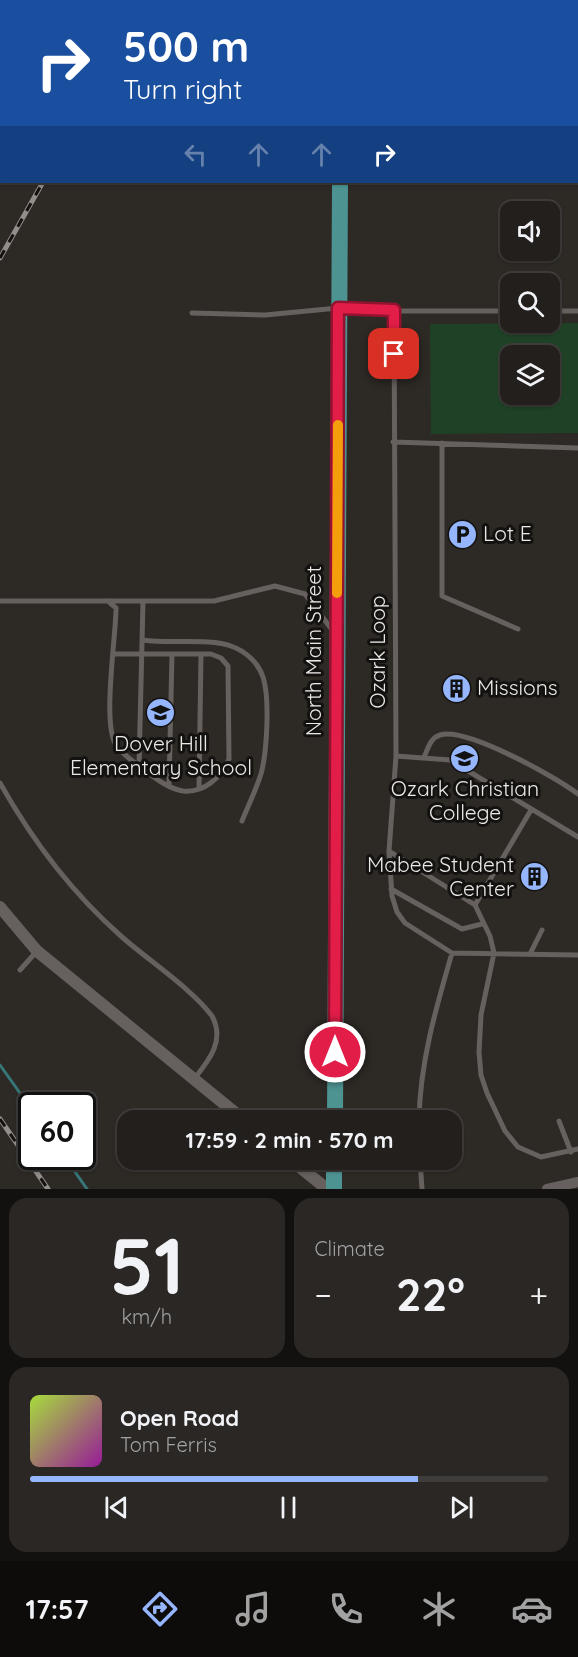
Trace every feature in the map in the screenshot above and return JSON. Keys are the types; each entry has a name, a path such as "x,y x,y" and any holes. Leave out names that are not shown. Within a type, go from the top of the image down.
{"main road":[{"name":"North Main Street","path":"335,1110 340,183"},
{"path":"334,1170 334,1189"}],"street":[{"path":"0,908 37,951 232,1110"},
{"path":"303,1170 327,1189"},
{"path":"547,1189 578,1182"}],"lane":[{"path":"192,314 265,315 338,308 500,311"},
{"name":"Ozark Loop","path":"394,310 396,756 389,851 390,889 397,912 405,923 452,953"},
{"path":"560,311 578,311"},
{"path":"393,442 578,448"},
{"path":"442,443 442,596 518,629"},
{"path":"0,601 214,601 263,588 286,587 312,600 337,638"},
{"path":"108,601 116,608 110,715 111,734 121,750 169,786 188,791 199,789 214,781 224,772 229,759 228,666 221,658 201,654 114,654"},
{"path":"140,766 143,601"},
{"path":"143,640 162,643 228,645 243,651 263,676 266,693 264,754 260,774 242,821"},
{"path":"169,786 172,654"},
{"path":"199,789 201,654"},
{"path":"424,757 434,738 441,734 460,737 485,744 541,771 578,794"},
{"path":"396,756 450,760 578,837"},
{"path":"0,783 33,837 85,900 120,935 212,1016 217,1029 216,1046 194,1080"},
{"path":"475,905 531,810"},
{"path":"389,851 475,905 482,924 490,936 494,953 478,1032 481,1076 496,1116 518,1147 541,1157 578,1149"},
{"path":"390,889 462,929 482,924"},
{"path":"530,954 542,930"},
{"path":"20,970 37,951"},
{"path":"419,1110 419,1092 426,1050 452,953 578,955"},
{"path":"559,1121 571,1152"},
{"path":"421,1170 422,1189"}],"green space":[{"path":"560,323 578,323 578,433 431,434 430,324 500,324 500,333 560,333"}],"waterway":[{"path":"0,1065 19,1092"},
{"path":"74,1170 87,1189"}],"railway":[{"path":"0,258 42,183"},
{"path":"0,1119 48,1189"}],"slow traffic":[{"path":"337,593 338,425"}],"place":[{"name":"Lot E","path":"462,534"},
{"name":"Missions","path":"456,688"},
{"name":"Dover Hill Elementary School","path":"161,713"},
{"name":"Ozark Christian College","path":"465,758"},
{"name":"Mabee Student Center","path":"535,877"}],"route":[{"path":"335,1052 338,308 394,310 394,354"}]}
